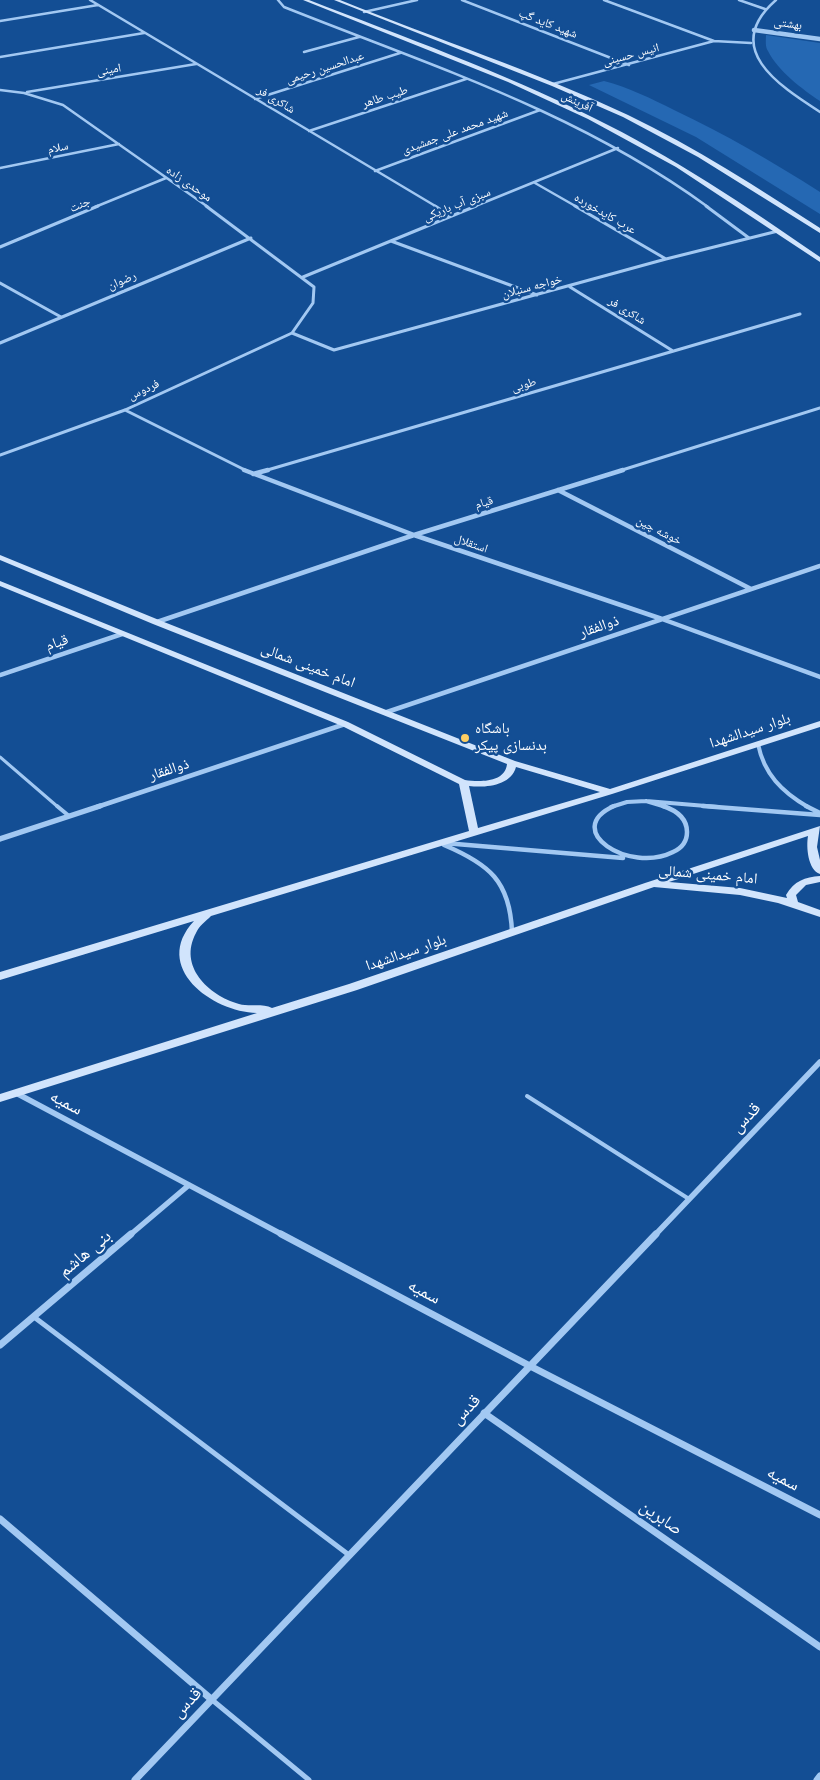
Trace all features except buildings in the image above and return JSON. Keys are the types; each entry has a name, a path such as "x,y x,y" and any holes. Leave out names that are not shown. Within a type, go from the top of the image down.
{"main road":[{"name":"آفرینش","path":"305,0 507,81 579,113 675,164 820,260"},
{"name":"آفرینش","path":"336,0 553,84 624,116 689,149 742,180 820,231"},
{"name":"امام خمینی شمالی","path":"0,557 156,622 512,763 609,792"},
{"path":"0,583 345,724 463,782 486,784 497,782 512,770 512,763"},
{"name":"بلوار سیدالشهدا","path":"0,976 609,792 820,724"},
{"path":"463,782 474,832"},
{"path":"818,830 811,840 812,854 820,871"},
{"name":"بلوار سیدالشهدا","path":"0,1098 353,987 649,885 818,830"},
{"path":"794,904 791,895 795,887 805,881 820,879"},
{"name":"امام خمینی شمالی","path":"649,885 730,889 758,893 820,914"},
{"path":"209,912 190,932 184,955 190,978 210,997 241,1008 276,1010"}],"street":[{"name":"شاکری فر","path":"90,0 452,216"},
{"path":"278,0 284,7 467,79 540,110 618,148 684,190 748,238"},
{"path":"364,12 417,0"},
{"name":"شهید کاید گپ","path":"462,0 629,65"},
{"path":"604,0 714,41 751,43"},
{"path":"739,0 765,9"},
{"path":"776,0 765,9 754,30 751,43 760,62 776,80 803,102 820,112"},
{"path":"0,21 98,5"},
{"name":"بهشتی","path":"754,30 820,39"},
{"path":"0,56 144,33"},
{"path":"304,52 359,37"},
{"name":"انیس حسینی","path":"553,84 714,41"},
{"name":"عبدالحسین رحیمی","path":"255,99 400,53"},
{"name":"امینی","path":"24,93 196,64"},
{"name":"طیب طاهر","path":"309,131 467,79"},
{"name":"موحدی زاده","path":"0,90 24,93 63,105 303,277 314,288 313,303 292,333"},
{"name":"شهید محمد علی جمشیدی","path":"375,171 540,110"},
{"name":"سلام","path":"0,168 119,144"},
{"name":"سبزی آب باریکی","path":"303,277 618,148"},
{"name":"جنت","path":"0,247 166,178"},
{"name":"عرب کایدخورده","path":"535,183 666,259"},
{"name":"خواجه سنبلان","path":"292,333 334,350 570,287 666,259 778,231"},
{"name":"رضوان","path":"0,342 251,238"},
{"path":"391,241 537,296"},
{"path":"0,283 61,317"},
{"name":"شاکری فر","path":"570,287 673,351"},
{"name":"طوبی","path":"253,474 800,314"},
{"name":"فردوس","path":"0,455 125,410 292,333"},
{"name":"قیام","path":"156,622 414,535 820,408"},
{"name":"استقلال","path":"125,410 253,474 414,535 662,620 820,677"},
{"name":"خوشه چین","path":"558,490 751,589"},
{"name":"ذوالفقار","path":"387,712 820,566"},
{"name":"قیام","path":"0,675 122,634"},
{"name":"ذوالفقار","path":"0,840 345,724"},
{"path":"758,744 763,766 771,778 794,799 820,814"},
{"path":"632,858 617,854 605,846 598,837 595,827 598,817 606,809 618,803 646,801 820,814"},
{"path":"438,843 632,858 664,857 676,852 684,844 688,835 687,826 681,816 671,809 646,801"},
{"path":"438,843 465,854 488,869 504,888 512,910 512,932"},
{"name":"قدس","path":"135,1780 820,1062"},
{"name":"سمیه","path":"15,1093 530,1366 820,1516"},
{"name":"بنی هاشم","path":"0,1345 189,1185"},
{"name":"صابرین","path":"484,1413 820,1647"},
{"path":"0,1520 212,1699"},
{"path":"818,1780 820,1776"}],"lane":[{"path":"0,757 69,816"},
{"path":"527,1096 689,1200"},
{"path":"34,1317 349,1555"},
{"path":"212,1699 309,1780"}],"shaded area":[{"path":"766,35 820,43 820,101 798,85 778,66 767,49"},
{"path":"604,81 640,94 693,119 820,192 820,214 696,137 589,85"}],"place":[{"name":"باشگاه بدنسازی پیکر","path":"465,738"}]}
